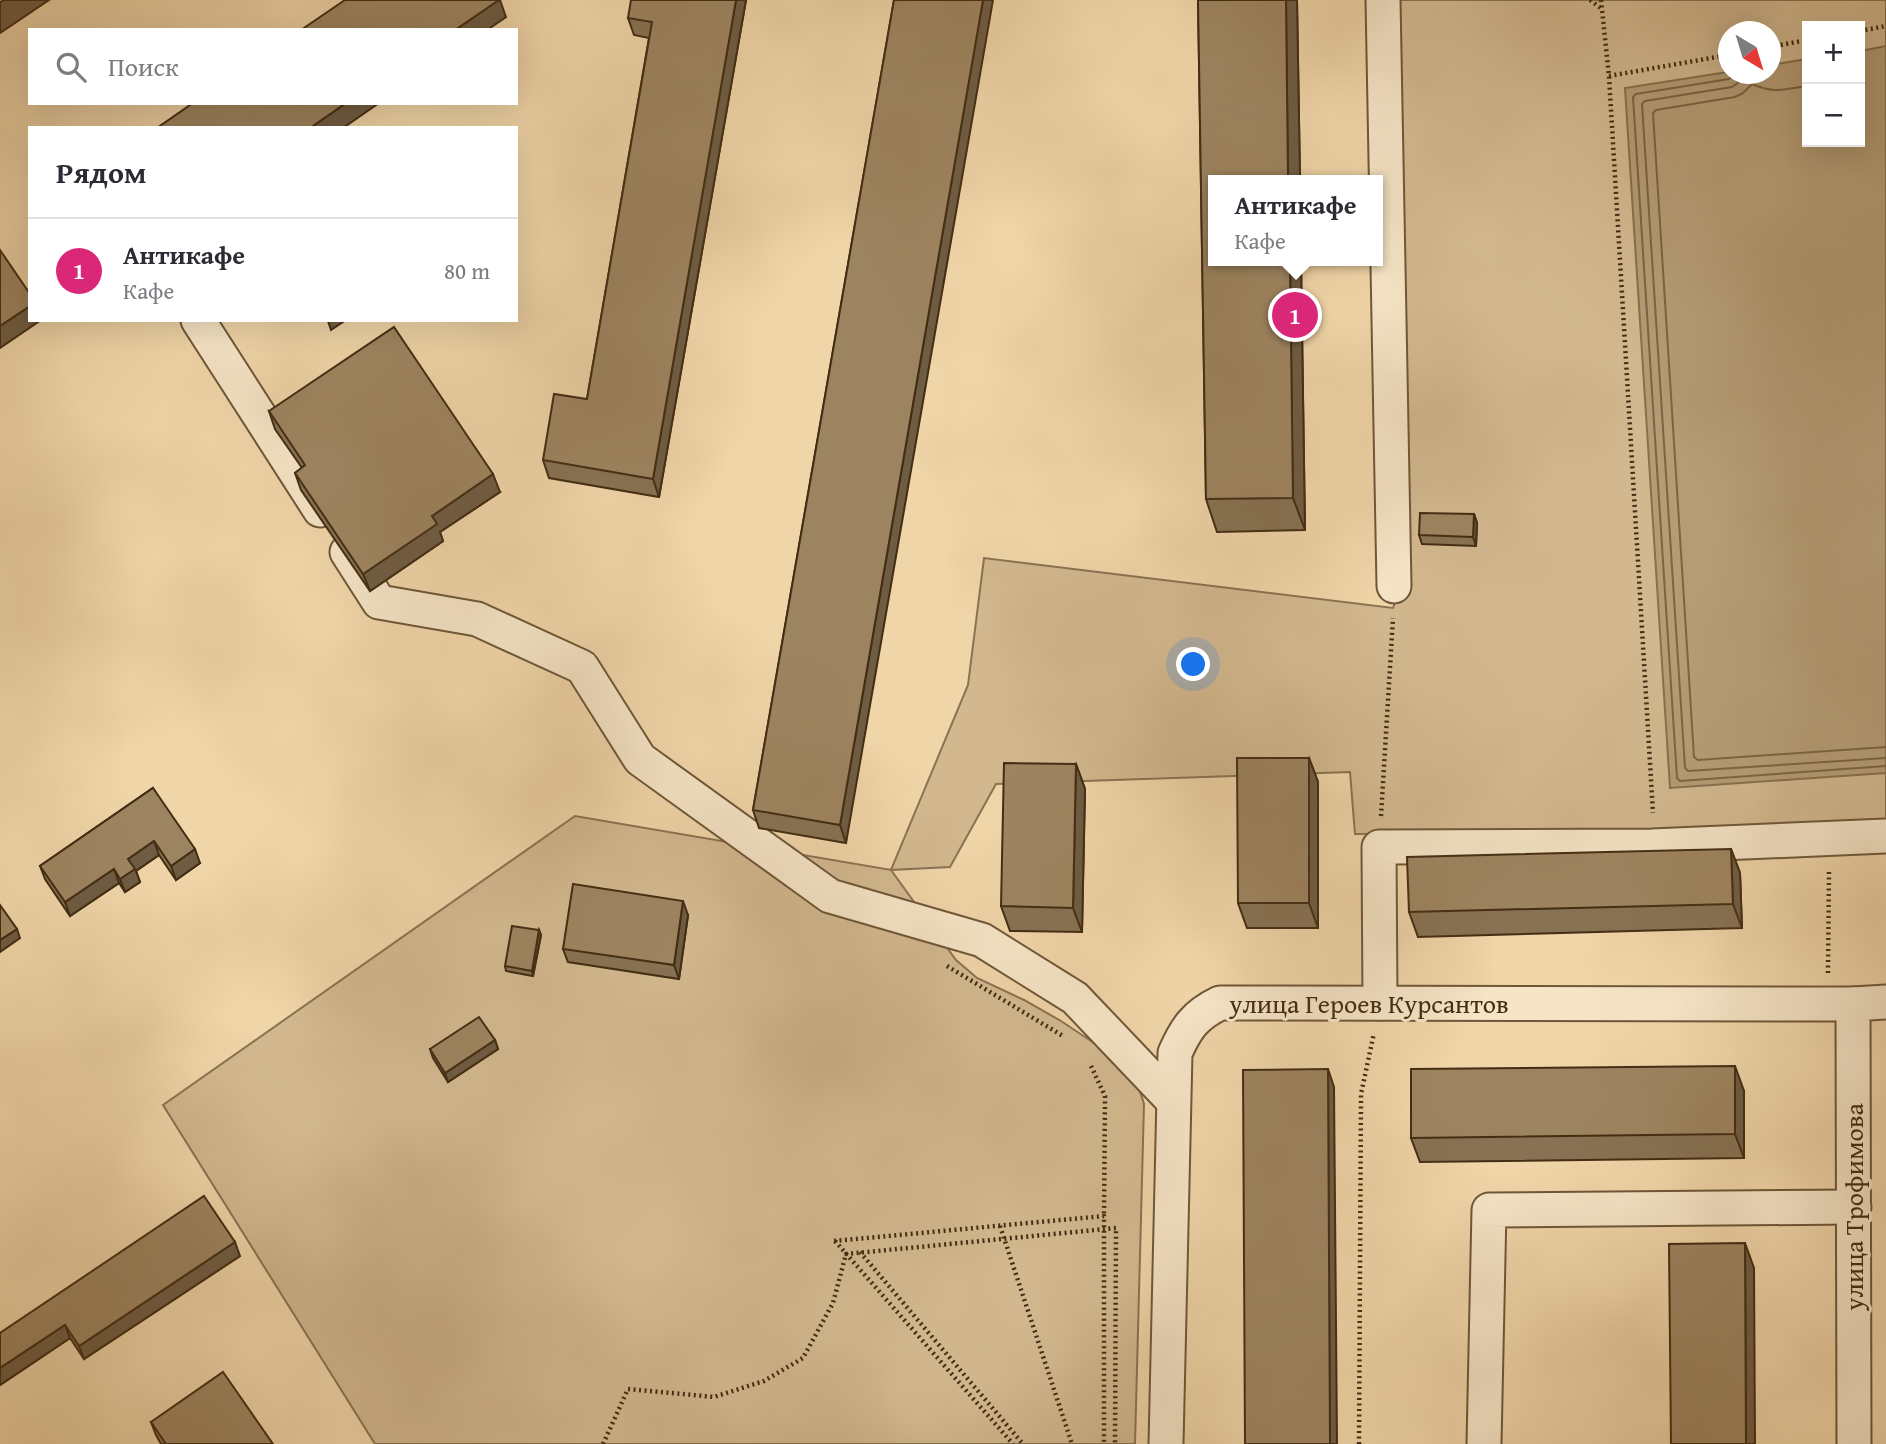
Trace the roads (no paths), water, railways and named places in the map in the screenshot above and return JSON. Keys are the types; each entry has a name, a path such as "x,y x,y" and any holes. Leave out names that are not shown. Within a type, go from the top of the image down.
{"street":[{"path":"1383,0 1394,586"},
{"path":"199,322 379,602 477,619 582,667 640,759 831,897 982,940 1075,998 1173,1101"},
{"path":"1380,1003 1379,847 1652,846 1886,836"},
{"path":"1853,1004 1886,1002"},
{"name":"улица Героев Курсантов","path":"1166,1444 1175,1053 1196,1018 1207,1009 1220,1003 1853,1004"},
{"name":"улица Трофимова","path":"1853,1004 1854,1444"},
{"path":"1483,1444 1489,1210 1854,1207"}],"water":[{"path":"1886,46 1886,773 1670,788 1625,88 1718,74 1718,84 1781,84 1781,63 1802,60 1802,147 1865,147 1865,50"}],"place":[{"name":"Антикафе","path":"1295,315"}]}
